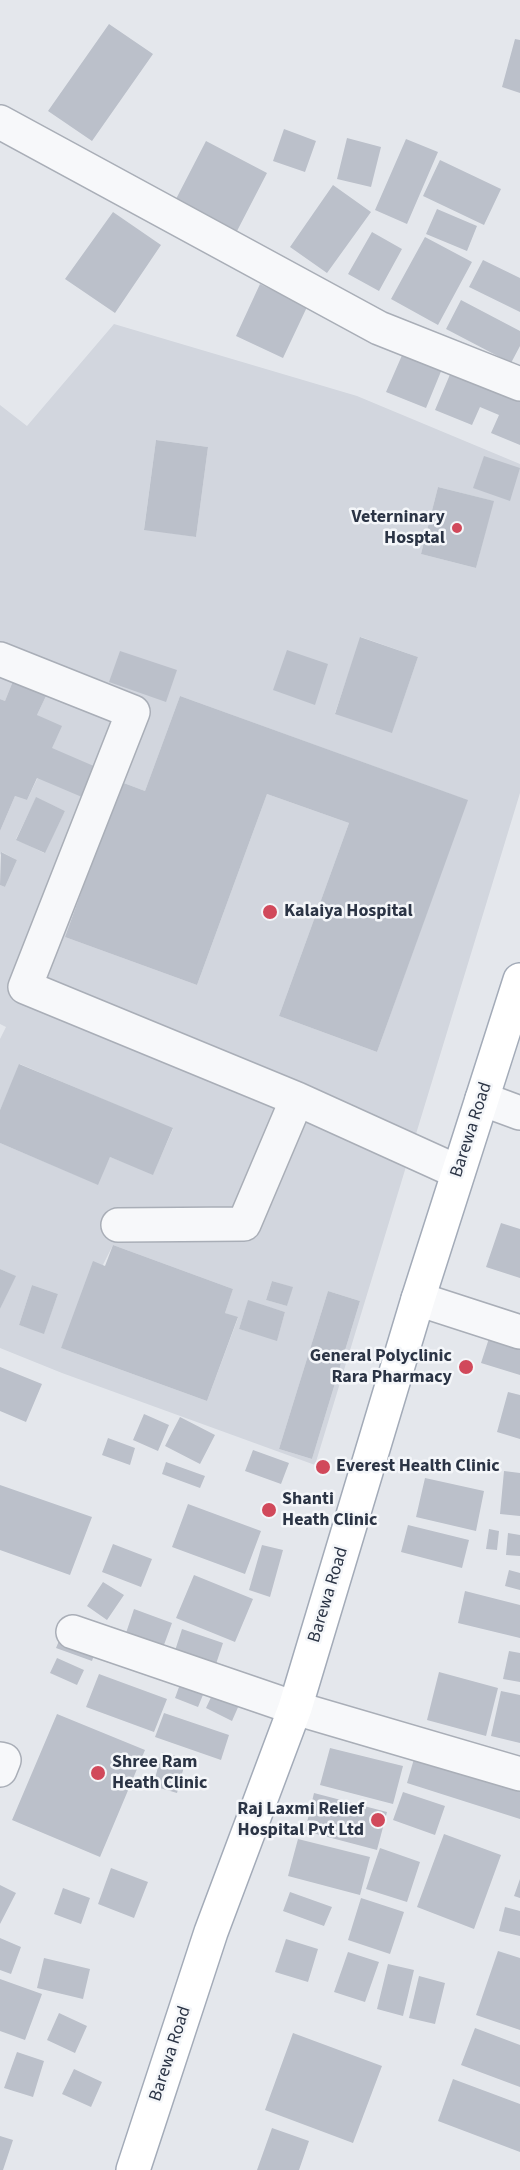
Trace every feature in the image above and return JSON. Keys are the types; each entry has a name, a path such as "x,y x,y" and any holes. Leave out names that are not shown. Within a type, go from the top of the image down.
{"main road":[{"name":"Barewa Road","path":"133,2170 211,1932 295,1708 418,1299 520,980"}],"street":[{"path":"0,122 379,328 520,384"},
{"path":"0,659 133,712 12,982 297,1099 458,1172"},
{"path":"118,1225 244,1224 297,1099"},
{"path":"482,1099 520,1113"},
{"path":"418,1299 520,1332"},
{"path":"73,1632 295,1708 520,1774"},
{"path":"0,1759 4,1760 0,1770"}],"shaded area":[{"name":"Kalaiya Hospital","path":"114,324 357,396 520,464 520,793 315,1465 62,1373 0,1348 0,1309 15,1276 0,1269 0,1143 97,1184 110,1157 153,1174 173,1129 20,1064 0,1110 0,1039 6,1027 0,1024 0,885 5,887 17,860 2,852 0,855 0,831 15,796 27,800 52,748 37,715 46,696 13,681 5,701 0,699 0,405 27,426","holes":["156,440 208,447 196,537 144,529","438,487 493,501 476,568 421,554","361,637 418,657 392,732 335,713","180,696 467,800 377,1052 279,1016 349,823 267,794 197,985 65,937 121,782 145,791","36,798 65,811 44,853 16,839","113,1245 233,1289 225,1313 238,1318 207,1401 61,1348","272,1281 292,1287 287,1306 266,1300","32,1285 58,1294 44,1333 19,1325","328,1291 360,1301 312,1459 279,1449","248,1301 285,1312 277,1340 239,1329"]}],"building":[{"path":"109,24 153,54 92,141 48,111"},
{"path":"515,39 520,40 520,93 502,87"},
{"path":"284,129 316,141 305,172 273,161"},
{"path":"347,138 381,147 371,187 337,179"},
{"path":"406,139 438,152 407,224 375,210"},
{"path":"206,141 267,173 237,231 176,199"},
{"path":"440,160 501,189 484,225 423,196"},
{"path":"333,185 371,212 327,273 290,247"},
{"path":"437,209 477,226 467,251 426,234"},
{"path":"113,212 161,245 115,313 65,279"},
{"path":"372,232 402,249 379,291 348,274"},
{"path":"425,237 472,262 438,325 391,299"},
{"path":"483,260 520,278 520,312 469,287"},
{"path":"260,284 307,307 283,358 236,336"},
{"path":"461,300 520,331 520,346 511,363 446,329"},
{"path":"403,353 442,369 426,408 386,392"},
{"path":"454,365 520,392 520,445 491,433 499,415 480,407 472,425 435,410"},
{"path":"156,440 208,447 196,537 144,530"},
{"path":"484,456 520,468 510,501 473,488"},
{"name":"Veterninary Hosptal","path":"438,487 494,501 476,568 421,554"},
{"path":"360,637 418,657 392,733 335,714"},
{"path":"287,650 328,664 315,705 273,690"},
{"path":"120,651 177,670 166,702 109,682"},
{"path":"13,681 46,696 37,715 62,726 52,748 103,770 89,800 37,778 27,800 15,796 0,831 0,699 5,701"},
{"path":"180,696 468,800 377,1052 279,1016 349,823 267,794 197,985 65,937 121,782 145,791"},
{"path":"36,797 65,811 45,853 16,840"},
{"path":"1,852 17,860 5,887 0,885"},
{"path":"19,1064 173,1128 153,1175 110,1157 98,1185 0,1143 0,1110"},
{"path":"501,1223 520,1229 520,1278 486,1267"},
{"path":"113,1245 233,1289 225,1313 238,1317 207,1401 61,1348 93,1261 105,1266"},
{"path":"0,1269 16,1276 0,1309"},
{"path":"272,1281 293,1287 287,1306 266,1300"},
{"path":"32,1285 58,1294 44,1334 19,1325"},
{"path":"328,1291 360,1301 312,1459 279,1449"},
{"path":"248,1300 285,1312 277,1341 239,1329"},
{"path":"492,1329 520,1338 520,1375 481,1363"},
{"path":"0,1367 42,1384 26,1422 0,1411"},
{"path":"508,1392 520,1395 520,1439 497,1432"},
{"path":"144,1414 169,1425 158,1451 133,1440"},
{"path":"180,1417 215,1435 200,1464 165,1446"},
{"path":"108,1438 135,1448 130,1465 102,1455"},
{"path":"253,1450 289,1463 281,1484 245,1471"},
{"path":"166,1462 205,1476 200,1488 162,1474"},
{"path":"504,1471 520,1473 520,1516 500,1514"},
{"path":"425,1478 484,1491 476,1531 416,1517"},
{"path":"0,1485 92,1517 70,1575 0,1550"},
{"path":"188,1504 261,1531 245,1574 172,1547"},
{"path":"408,1525 469,1540 462,1568 401,1552"},
{"path":"489,1529 499,1531 497,1550 486,1549"},
{"path":"508,1533 520,1535 520,1556 506,1555"},
{"path":"113,1544 152,1559 141,1587 102,1572"},
{"path":"262,1545 283,1550 270,1597 249,1590"},
{"path":"509,1570 520,1573 520,1590 505,1586"},
{"path":"194,1575 253,1599 235,1642 176,1618"},
{"path":"103,1582 124,1595 107,1620 87,1606"},
{"path":"465,1591 520,1605 520,1638 458,1623"},
{"path":"134,1609 172,1623 161,1653 124,1639"},
{"path":"182,1629 223,1643 213,1673 172,1660"},
{"path":"61,1636 96,1649 92,1661 56,1648"},
{"path":"509,1651 520,1653 520,1682 503,1679"},
{"path":"57,1658 84,1670 77,1685 50,1673"},
{"path":"439,1672 498,1688 486,1736 427,1720"},
{"path":"99,1674 167,1699 154,1732 86,1707"},
{"path":"183,1676 207,1685 198,1707 175,1698"},
{"path":"501,1691 520,1695 520,1743 491,1736"},
{"path":"213,1693 239,1705 232,1721 206,1708"},
{"path":"164,1713 229,1735 221,1760 155,1737"},
{"path":"57,1714 145,1750 100,1857 12,1820"},
{"path":"330,1748 403,1766 393,1804 320,1785"},
{"path":"162,1752 186,1759 177,1793 153,1786"},
{"path":"416,1752 520,1785 520,1819 407,1783"},
{"path":"403,1792 445,1806 435,1835 393,1820"},
{"path":"314,1793 387,1812 377,1850 305,1831"},
{"path":"444,1834 501,1855 474,1929 417,1907"},
{"path":"298,1839 370,1857 360,1895 288,1876"},
{"path":"380,1848 420,1862 407,1902 366,1889"},
{"path":"111,1868 148,1882 134,1918 98,1904"},
{"path":"520,1879 520,1898 514,1896"},
{"path":"0,1885 16,1893 0,1924"},
{"path":"63,1888 90,1898 81,1924 54,1914"},
{"path":"290,1892 332,1907 324,1926 283,1911"},
{"path":"361,1898 404,1912 390,1954 348,1940"},
{"path":"505,1907 520,1911 520,1936 499,1931"},
{"path":"0,1938 21,1947 11,1974 0,1970"},
{"path":"286,1939 318,1949 308,1982 275,1972"},
{"path":"498,1951 520,1958 520,2030 476,2015"},
{"path":"348,1952 379,1962 365,2002 334,1992"},
{"path":"44,1958 90,1969 83,1999 37,1988"},
{"path":"388,1964 414,1970 403,2016 377,2009"},
{"path":"419,1976 445,1983 435,2024 409,2018"},
{"path":"0,1979 42,1994 25,2040 0,2031"},
{"path":"59,2013 87,2026 75,2053 47,2040"},
{"path":"475,2028 520,2045 520,2087 461,2065"},
{"path":"293,2033 382,2066 353,2143 265,2110"},
{"path":"17,2052 44,2061 33,2097 4,2088"},
{"path":"74,2069 102,2082 91,2107 62,2094"},
{"path":"453,2079 520,2104 520,2152 438,2121"},
{"path":"272,2128 309,2141 299,2170 257,2170"},
{"path":"0,2136 13,2140 3,2170 0,2170"}],"place":[{"name":"Veterninary Hosptal","path":"457,528"},
{"name":"Kalaiya Hospital","path":"270,912"},
{"name":"General Polyclinic Rara Pharmacy","path":"466,1367"},
{"name":"Everest Health Clinic","path":"323,1467"},
{"name":"Shanti Heath Clinic","path":"269,1510"},
{"name":"Shree Ram Heath Clinic","path":"98,1773"},
{"name":"Raj Laxmi Relief Hospital Pvt Ltd","path":"378,1820"}]}
